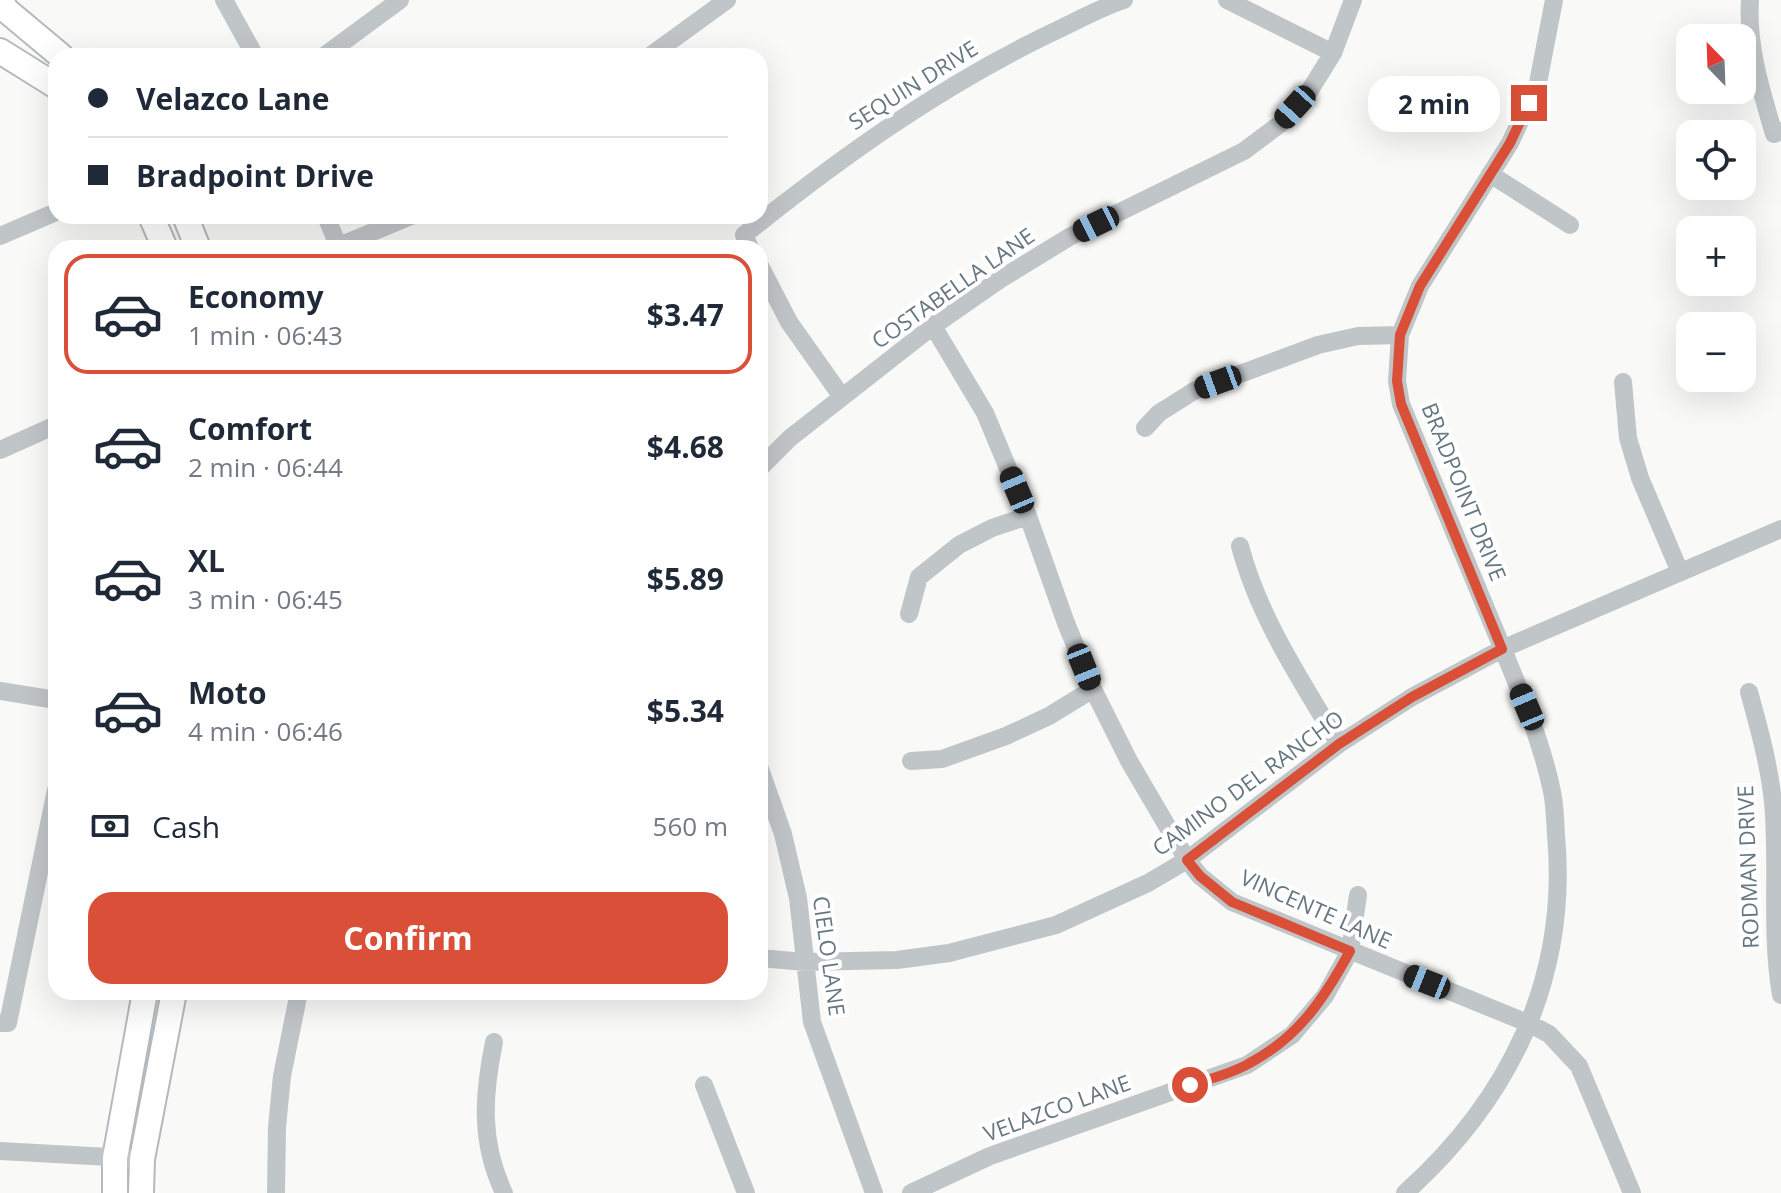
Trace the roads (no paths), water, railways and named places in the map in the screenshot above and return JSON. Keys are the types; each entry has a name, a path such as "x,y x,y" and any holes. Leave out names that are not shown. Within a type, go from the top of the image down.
{"street":[{"path":"1,0 6,10 51,48"},
{"path":"224,0 251,48"},
{"path":"335,48 400,0"},
{"path":"661,48 727,0"},
{"name":"SEQUIN DRIVE","path":"768,222 820,173 921,104 1006,55 1124,0"},
{"path":"1227,0 1333,53"},
{"name":"COSTABELLA LANE","path":"768,460 790,438 933,326 999,280 1071,236 1244,151 1280,124 1333,53 1353,0"},
{"name":"BRADPOINT DRIVE","path":"1405,1193 1444,1157 1477,1118 1505,1075 1530,1024 1554,936 1560,873 1552,788 1527,707 1401,404 1397,381 1400,335 1420,286 1510,143 1538,83 1554,0"},
{"path":"1750,0 1752,59 1778,132"},
{"path":"0,51 48,81"},
{"path":"1490,174 1570,225"},
{"path":"0,236 48,215"},
{"path":"355,240 392,224"},
{"name":"SEQUIN DRIVE","path":"749,240 766,224"},
{"path":"768,281 789,322 842,397"},
{"name":"VINCENTE LANE","path":"933,326 985,413 1028,516 1093,689 1129,761 1187,860 1200,876 1232,902 1549,1034 1579,1066 1632,1193"},
{"path":"1145,428 1159,413 1194,391 1318,345 1358,336 1400,335"},
{"path":"1623,382 1628,438 1640,478 1680,572"},
{"path":"0,450 48,429"},
{"path":"909,614 919,577 959,545 992,528 1028,516"},
{"name":"CAMINO DEL RANCHO","path":"768,959 805,962 897,960 949,953 1056,925 1148,883 1187,860 1339,744 1412,697 1502,649 1781,529"},
{"path":"1240,546 1275,638 1339,744"},
{"path":"911,761 942,759 1006,736 1049,716 1093,689"},
{"path":"0,691 48,699"},
{"name":"RODMAN DRIVE","path":"1749,692 1765,748 1773,803 1775,963 1781,995"},
{"name":"CIELO LANE","path":"768,792 783,834 798,898 812,1022 874,1193"},
{"path":"4,1023 48,837"},
{"name":"VELAZCO LANE","path":"911,1193 990,1156 1247,1065 1292,1035 1325,996 1350,951 1358,895"},
{"path":"115,1193 115,1158 144,1000"},
{"path":"141,1193 142,1159 172,1000"},
{"path":"276,1193 281,1088 298,1000"},
{"path":"494,1042 486,1079 484,1117 495,1173 504,1193"},
{"path":"704,1085 746,1193"},
{"path":"0,1151 142,1159"}]}
